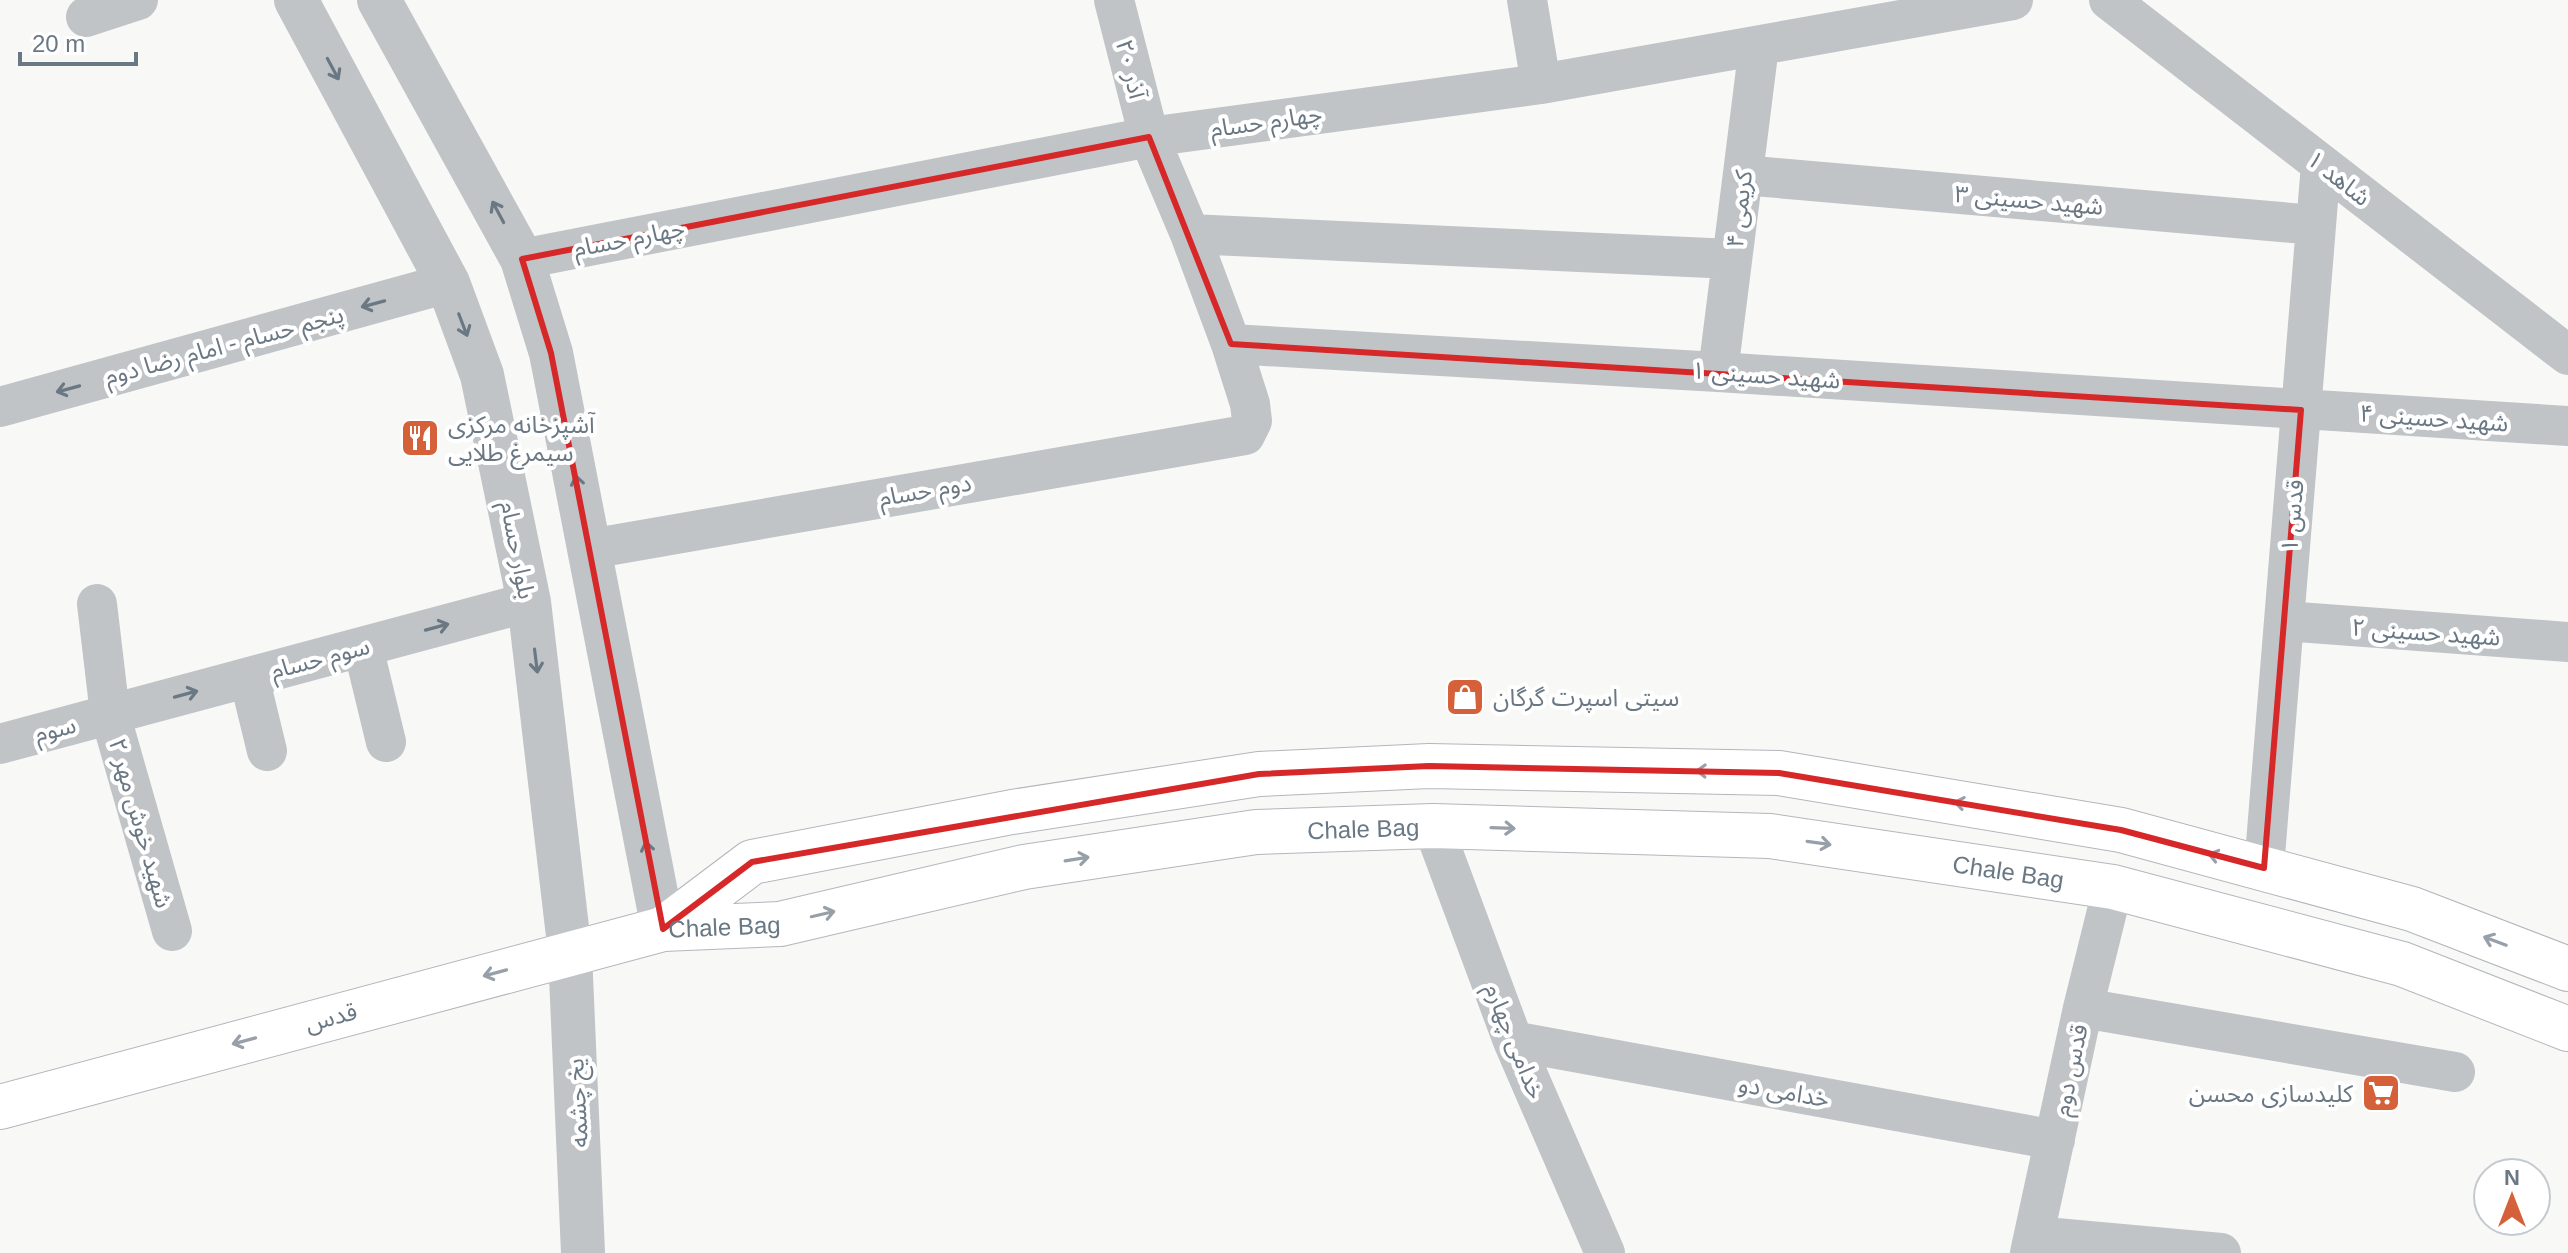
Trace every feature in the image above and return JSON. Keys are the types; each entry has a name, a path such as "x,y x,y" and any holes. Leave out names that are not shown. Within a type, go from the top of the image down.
{"main road":[{"name":"Chale Bag","path":"663,929 752,862 1012,812 1259,774 1429,766 1779,773 2121,830 2412,909 2568,969"},
{"path":"1770,836 1779,773"},
{"name":"Chale Bag","path":"663,929 780,924 1024,867 1256,832 1433,826 1770,836 2113,887 2402,964 2568,1029"},
{"name":"قدس","path":"0,1107 663,929"}],"street":[{"path":"86,17 138,0"},
{"name":"بلوار حسام","path":"296,0 448,283 482,375 529,602 570,953"},
{"path":"379,0 522,259 551,353 663,929"},
{"name":"۲۰ آذر","path":"1114,0 1149,137 1231,344 1250,404 1252,421"},
{"path":"1527,0 1541,84"},
{"name":"چهارم حسام","path":"522,259 1149,137 1541,84 2013,0"},
{"name":"۱ شاهد","path":"2109,0 2568,355"},
{"name":"کریمی ۴","path":"1718,372 1759,46"},
{"name":"قدس ۱","path":"2264,868 2321,164"},
{"name":"۳ شهید حسینی","path":"1743,175 2315,225"},
{"path":"1190,234 1732,259"},
{"name":"پنجم حسام - امام رضا دوم","path":"0,407 448,283"},
{"name":"۱ شهید حسینی","path":"1231,344 2301,410"},
{"name":"شهید حسینی ۴","path":"2301,410 2568,426"},
{"name":"دوم حسام","path":"590,549 1245,435 1252,421"},
{"name":"سوم حسام","path":"110,714 529,602"},
{"name":"۲ شهید خوش مهر","path":"97,604 110,714 172,931"},
{"name":"۲ شهید حسینی","path":"2284,621 2568,642"},
{"path":"363,647 386,742"},
{"path":"249,677 267,751"},
{"name":"سوم","path":"0,744 110,714"},
{"name":"خدامی چهارم","path":"1433,826 1513,1041 1605,1253"},
{"name":"قدس دوم","path":"2032,1244 2083,1008 2113,887"},
{"name":"یخ چشمه","path":"570,953 583,1253"},
{"path":"2083,1008 2455,1072"},
{"name":"خدامی دو","path":"1513,1041 2055,1140"},
{"path":"2032,1244 2221,1253"}],"highlighted area":[{"path":"1149,137 1231,344 2301,410 2264,868 2121,830 1779,773 1429,766 1259,774 752,862 663,929 551,353 522,259"}],"place":[{"name":"آشپزخانه مرکزی سیمرغ طلایی","path":"420,438"},
{"name":"سیتی اسپرت گرگان","path":"1465,697"},
{"name":"کلیدسازی محسن","path":"2381,1093"}]}
